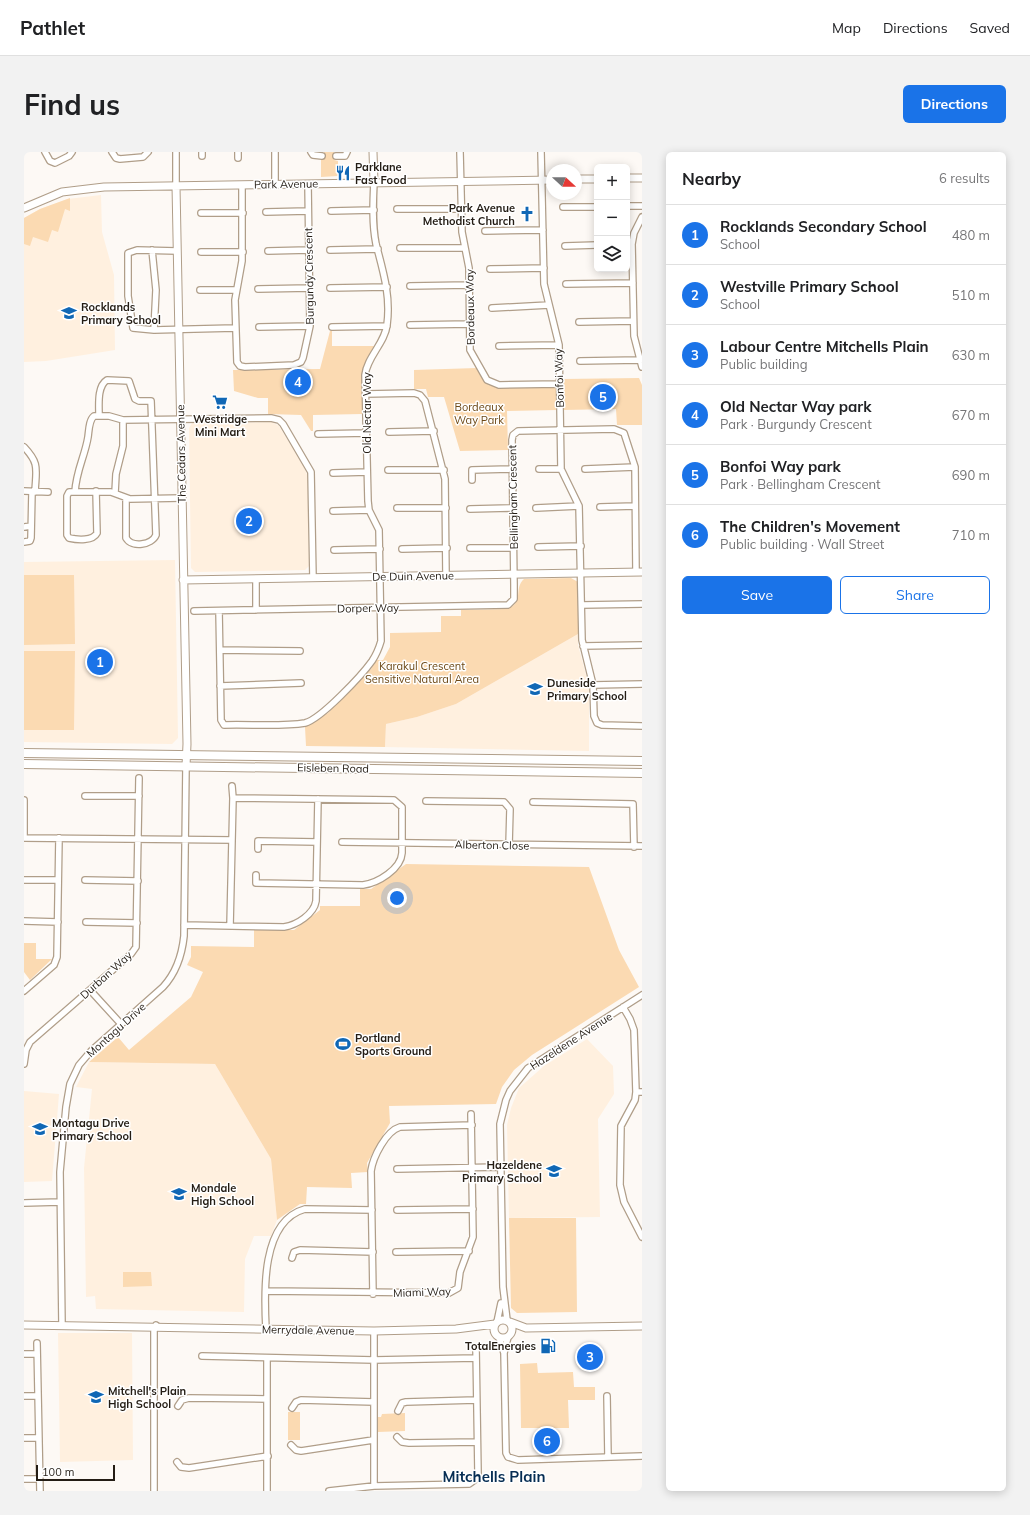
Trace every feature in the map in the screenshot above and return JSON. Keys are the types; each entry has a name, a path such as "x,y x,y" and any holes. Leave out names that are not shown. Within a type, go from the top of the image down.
{"main road":[{"name":"Eisleben Road","path":"24,753 642,762"},
{"name":"Eisleben Road","path":"24,764 642,773"}],"street":[{"path":"45,152 50,161 55,164 70,156 72,152"},
{"path":"112,152 116,158 120,159 143,157 148,152"},
{"name":"The Cedars Avenue","path":"176,152 186,766"},
{"path":"275,152 275,184"},
{"path":"312,152 313,155 322,156"},
{"path":"336,156 345,156 347,152"},
{"path":"373,152 374,182"},
{"name":"Bordeaux Way","path":"460,152 462,232 468,261 470,350 488,380 492,383 499,385 560,384"},
{"name":"Bonfoi Way","path":"542,152 544,284 559,345 562,469 579,506 583,646 593,685 594,716 597,723 602,725 642,726"},
{"path":"630,178 642,178"},
{"path":"582,179 594,179"},
{"name":"Park Avenue","path":"24,208 52,196 77,190 104,187 546,180"},
{"name":"Old Nectar Way","path":"220,686 222,723 224,725 306,723 322,713 373,660 381,641 379,530 370,510 366,433 366,369 387,326 387,287 375,235 374,182"},
{"name":"Burgundy Crescent","path":"242,185 243,252 236,290 235,328 237,362 240,366 245,367 298,364 303,358 310,326 308,184"},
{"path":"630,206 642,206"},
{"path":"563,207 594,207"},
{"path":"397,209 461,209"},
{"path":"331,211 374,210"},
{"path":"266,212 308,211"},
{"path":"201,213 243,213"},
{"path":"642,217 630,244 633,283 634,336 642,367"},
{"path":"485,231 543,230"},
{"path":"565,246 594,245"},
{"path":"400,248 465,248"},
{"path":"330,250 378,249"},
{"path":"177,250 137,250 128,254 127,285 133,328 139,330 235,328"},
{"path":"152,250 156,290 154,330"},
{"path":"268,251 309,250"},
{"path":"201,252 243,252"},
{"path":"490,269 544,268"},
{"path":"566,284 633,283"},
{"path":"410,286 469,285"},
{"path":"330,288 387,287"},
{"path":"258,289 310,288"},
{"path":"200,290 236,290"},
{"path":"492,308 549,306"},
{"path":"580,322 633,321"},
{"path":"410,325 470,324"},
{"path":"259,327 310,326"},
{"path":"332,326 387,326"},
{"path":"499,346 559,345"},
{"path":"580,361 640,360"},
{"path":"99,415 99,398 104,382 107,380 126,381 131,383 135,399 143,401 150,400 156,535 154,540 149,543 132,544 128,542 126,538 126,498"},
{"path":"366,394 414,393 420,395 425,401 444,470 447,548 446,576"},
{"path":"75,492 77,474 86,447 91,420 94,416 99,415 123,420 271,418 279,420 283,424 309,467 311,475 313,578"},
{"path":"115,493 116,474 123,446 123,420"},
{"name":"Bellingham Crescent","path":"514,574 512,440 515,433 518,431 614,429 620,430 624,433 635,467 635,506 639,572"},
{"path":"389,432 434,431"},
{"path":"318,434 366,433"},
{"path":"24,447 33,456 36,463 31,540 24,542"},
{"path":"585,469 635,467"},
{"path":"472,480 472,470 513,469"},
{"path":"539,469 562,469"},
{"path":"388,470 444,470"},
{"path":"333,473 367,472"},
{"path":"24,491 48,492"},
{"path":"96,491 96,536 90,538 73,538 67,535 67,496 69,492 96,491 115,493 126,498 182,498"},
{"path":"536,508 579,506"},
{"path":"600,507 635,506"},
{"path":"397,508 446,508"},
{"path":"470,509 513,508"},
{"path":"333,511 370,510"},
{"path":"24,527 31,526"},
{"path":"538,547 581,546"},
{"path":"402,549 447,548"},
{"path":"470,548 514,548"},
{"path":"334,550 380,549"},
{"name":"De Duin Avenue","path":"183,580 639,572"},
{"name":"Dorper Way","path":"194,611 508,605 514,599 514,574"},
{"path":"256,579 256,610"},
{"path":"582,604 642,604"},
{"path":"219,611 220,686 301,683"},
{"path":"583,646 642,645"},
{"path":"220,650 300,651"},
{"path":"593,685 642,684"},
{"name":"Montagu Drive","path":"60,1324 60,1202 62,1146 70,1084 79,1065 85,1057 163,987 172,974 181,954 184,925 186,766"},
{"name":"Durban Way","path":"24,1064 25,1047 133,952 137,943 139,778"},
{"path":"230,926 232,786"},
{"path":"85,796 139,796"},
{"path":"233,798 397,801 403,809 402,856 399,863 374,882 363,885 256,883 256,875"},
{"path":"184,925 284,927 293,925 314,909 316,901 318,799"},
{"path":"24,800 24,838 232,840"},
{"path":"426,802 504,802 510,809 509,845"},
{"path":"533,802 633,804 634,846"},
{"path":"24,991 56,961 59,838"},
{"path":"258,849 258,841 317,842"},
{"name":"Alberton Close","path":"342,842 642,846"},
{"path":"24,880 58,880"},
{"path":"86,880 138,881"},
{"path":"24,921 58,922"},
{"path":"86,922 137,923"},
{"path":"90,990 121,1024"},
{"name":"Hazeldene Avenue","path":"496,1323 501,1310 503,1287 500,1124 506,1100 515,1083 528,1068 642,995"},
{"path":"622,1007 630,1019 634,1030 639,1092 621,1126 620,1185 624,1202 642,1237"},
{"name":"Miami Way","path":"266,1291 373,1294 453,1292 460,1286 460,1272 473,1237 471,1114"},
{"path":"373,1294 372,1164 392,1130 405,1126 472,1125"},
{"path":"397,1169 500,1167"},
{"path":"24,1203 60,1202"},
{"path":"266,1329 268,1257 277,1233 287,1219 295,1213 310,1209 372,1210"},
{"path":"397,1210 473,1209"},
{"path":"292,1258 294,1252 300,1250 373,1252"},
{"path":"396,1252 469,1251"},
{"name":"Hazeldene Avenue","path":"503,1287 509,1321"},
{"path":"504,1353 498,1336 494,1330 496,1323 502,1319 526,1328 642,1326"},
{"path":"509,1321 513,1330 509,1336 504,1353 506,1453 508,1457 514,1460 642,1456"},
{"name":"Merrydale Avenue","path":"24,1325 117,1322 157,1326 266,1329 374,1331 456,1330 481,1331 498,1336"},
{"name":"Merrydale Avenue","path":"456,1330 496,1323"},
{"path":"154,1491 154,1338 157,1326"},
{"path":"498,1336 509,1336 526,1328"},
{"path":"374,1331 374,1486"},
{"path":"37,1343 40,1491"},
{"path":"329,1491 374,1486 473,1483 477,1475 476,1347"},
{"path":"24,1354 37,1354"},
{"path":"202,1356 374,1360 476,1358"},
{"path":"267,1358 267,1491"},
{"path":"24,1396 38,1396"},
{"path":"607,1396 608,1457"},
{"path":"178,1406 182,1400 190,1398 267,1399"},
{"path":"292,1408 296,1402 301,1400 374,1402"},
{"path":"398,1411 404,1402 476,1400"},
{"path":"397,1437 402,1442 409,1443 477,1442"},
{"path":"24,1438 39,1438"},
{"path":"291,1445 296,1450 301,1451 374,1440"},
{"path":"177,1462 181,1467 189,1468 268,1456"},
{"path":"24,1479 39,1479"}],"shaded area":[{"name":"Rocklands Primary School","path":"101,195 102,232 114,275 115,350 46,361 24,362 24,218 40,209 68,199"},
{"path":"272,422 279,426 304,467 308,477 309,566 305,570 195,572 191,568 189,428 192,423"},
{"path":"175,560 178,738 172,744 24,742 24,562"},
{"name":"Duneside Primary School","path":"578,634 578,645 589,686 589,751 385,747 386,724 417,717 456,704"},
{"name":"Hazeldene Primary School","path":"587,1039 613,1066 614,1094 598,1119 600,1217 509,1218 507,1125 511,1108 519,1088 544,1066"},
{"name":"Mondale High School","path":"89,1062 215,1064 271,1159 277,1220 271,1236 254,1236 245,1259 244,1312 96,1309 95,1296 86,1297 84,1168 92,1089 76,1087"},
{"name":"Montagu Drive Primary School","path":"24,1091 59,1094 52,1181 24,1182"},
{"name":"Mitchell's Plain High School","path":"58,1333 132,1333 133,1460 60,1462"}],"green space":[{"path":"324,152 334,152 334,160 338,161 338,176 321,177 321,160"},
{"path":"70,198 70,211 65,209 58,232 52,230 48,242 33,237 30,246 24,244 24,218 40,209"},
{"path":"332,330 332,346 374,346 363,368 362,414 313,415 313,431 311,431 301,415 268,414 268,398 258,398 234,391 233,370 320,369 330,331"},
{"name":"Bordeaux Way Park","path":"477,368 486,383 495,387 555,388 557,391 557,410 507,411 508,450 460,451 444,397 428,397 426,389 414,389 414,370"},
{"path":"639,378 642,385 642,425 617,425 616,409 564,410 563,379"},
{"path":"24,575 74,575 75,644 24,645"},
{"name":"Karakul Crescent Sensitive Natural Area","path":"571,578 578,582 578,634 456,704 417,717 386,724 385,747 306,746 305,727 328,713 371,669 376,660 383,660 390,647 390,633 441,632 441,616 461,616 461,610 507,609 512,606 516,603 519,587 524,579"},
{"path":"24,651 75,651 74,730 24,730"},
{"name":"Portland Sports Ground","path":"406,864 589,867 619,950 639,987 532,1055 514,1070 502,1087 496,1104 389,1106 390,1123 367,1163 368,1172 351,1173 352,1188 307,1187 306,1204 300,1204 277,1220 271,1159 215,1064 89,1062 118,1037 129,1050 191,997 203,972 187,965 191,957 191,946 254,947 254,930 294,930 320,910 320,906 360,906 360,889 371,889"},
{"path":"24,943 36,943 36,959 52,959 30,980 24,972"},
{"path":"509,1218 576,1218 577,1312 517,1313 511,1308"},
{"path":"123,1272 151,1272 152,1286 123,1287"},
{"path":"537,1363 538,1373 573,1372 574,1387 595,1387 595,1400 568,1400 569,1428 521,1428 520,1364"},
{"path":"288,1412 300,1412 300,1440 288,1440"},
{"path":"405,1413 405,1431 378,1432 378,1417 381,1417 382,1414"}],"place":[{"name":"Parklane Fast Food","path":"343,173"},
{"name":"Park Avenue Methodist Church","path":"527,214"},
{"name":"Rocklands Primary School","path":"69,313"},
{"name":"Old Nectar Way park","path":"298,382"},
{"name":"Bonfoi Way park","path":"603,397"},
{"name":"Westridge Mini Mart","path":"220,402"},
{"name":"Westville Primary School","path":"249,521"},
{"name":"Rocklands Secondary School","path":"100,662"},
{"name":"Duneside Primary School","path":"535,689"},
{"name":"Portland Sports Ground","path":"343,1044"},
{"name":"Montagu Drive Primary School","path":"40,1129"},
{"name":"Hazeldene Primary School","path":"554,1171"},
{"name":"Mondale High School","path":"179,1194"},
{"name":"TotalEnergies","path":"548,1346"},
{"name":"Labour Centre Mitchells Plain","path":"590,1357"},
{"name":"Mitchell's Plain High School","path":"96,1397"},
{"name":"The Children's Movement","path":"547,1441"}],"district":[{"name":"Mitchells Plain","path":"494,1476"}]}
